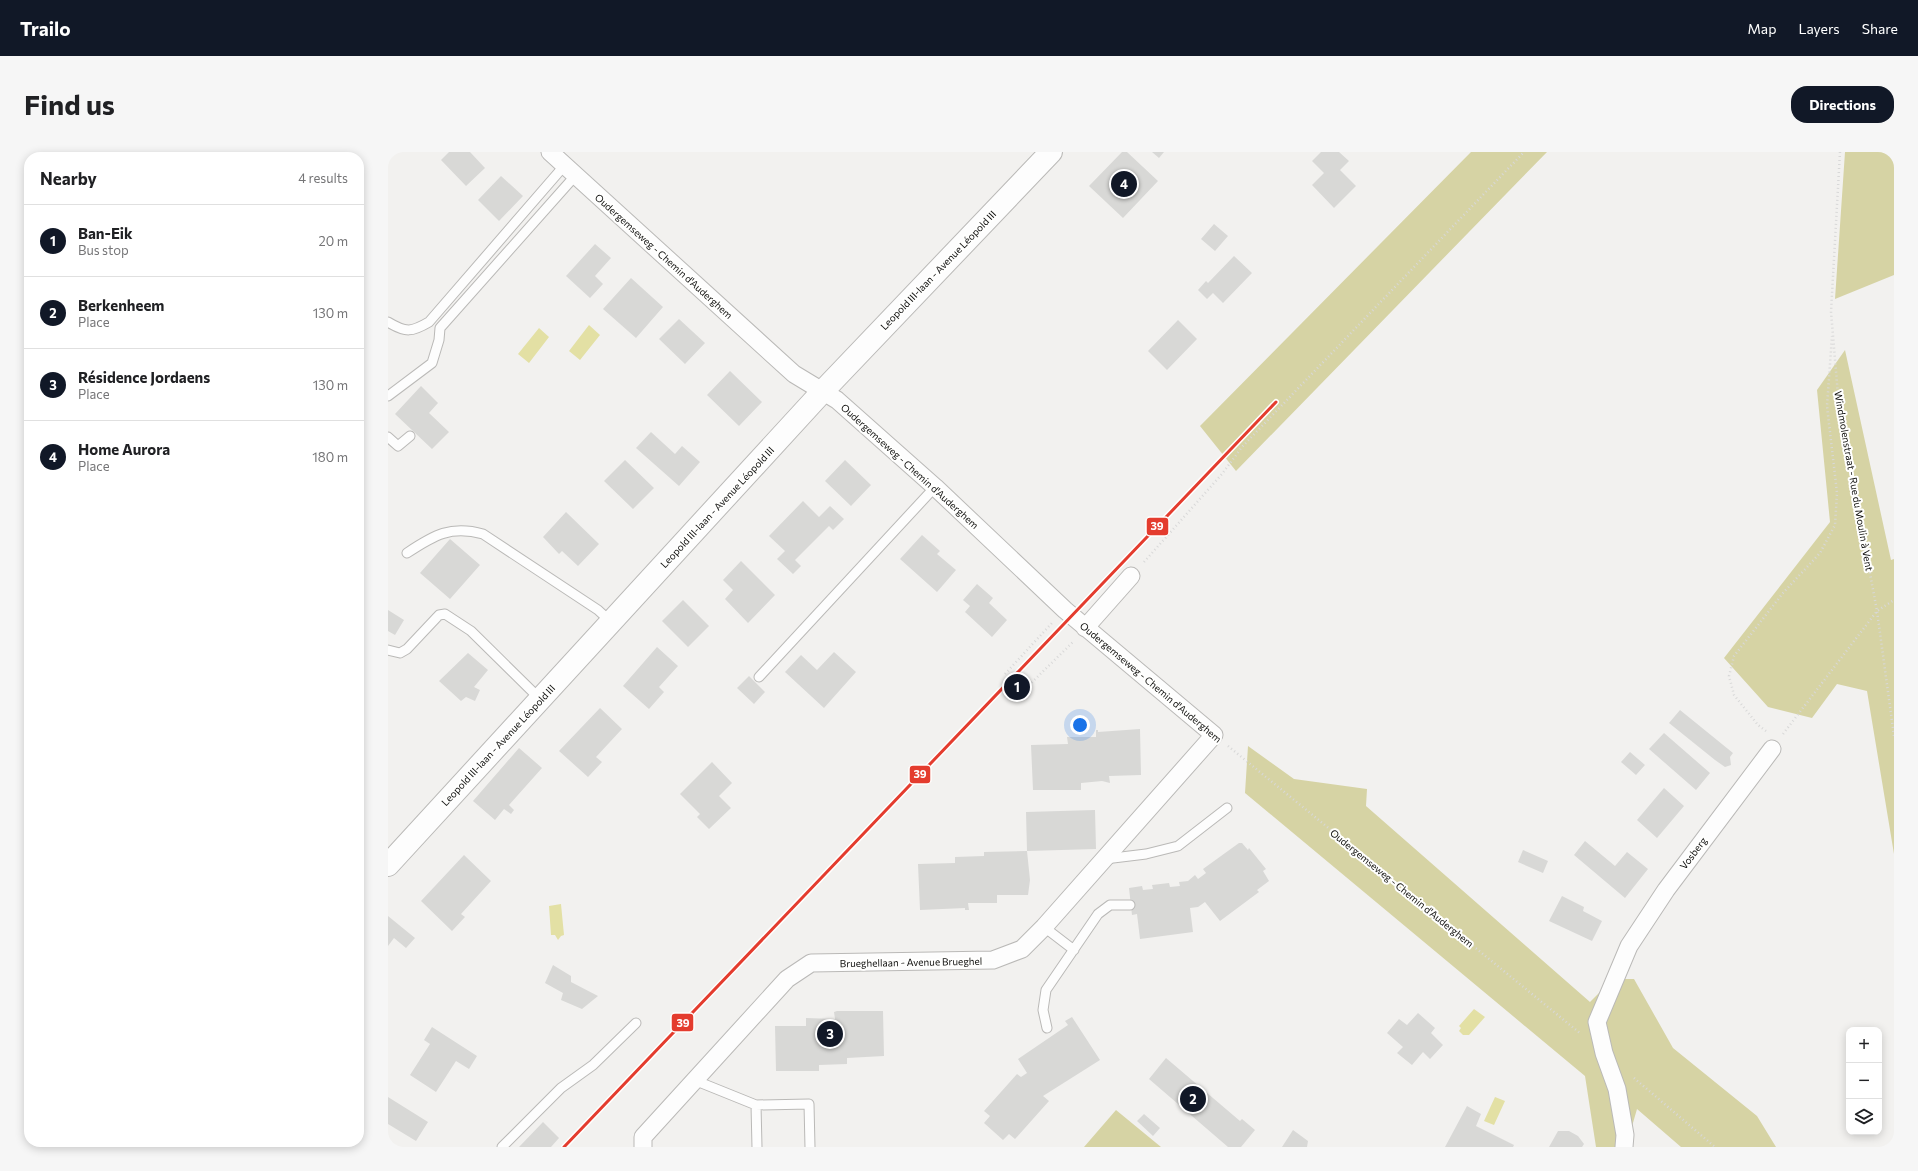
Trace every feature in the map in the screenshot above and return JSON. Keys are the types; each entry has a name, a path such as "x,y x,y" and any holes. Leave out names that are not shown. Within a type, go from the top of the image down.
{"street":[{"name":"Oudergemseweg - Chemin d'Auderghem","path":"550,152 794,374 837,400 935,488 1085,628 1214,735"},
{"name":"Leopold III-laan - Avenue Léopold III","path":"388,865 822,392 1051,152"},
{"path":"1085,628 1131,576"},
{"name":"Brueghellaan - Avenue Brueghel","path":"643,1147 643,1137 694,1080 787,979 811,963 993,960 1022,949 1044,927 1214,735"},
{"name":"Vosberg","path":"1624,1147 1625,1135 1617,1089 1604,1053 1596,1022 1629,946 1666,890 1775,745"}],"lane":[{"path":"388,322 399,329 414,330 429,322 570,171"},
{"path":"388,396 432,363 439,340 440,328 570,171"},
{"path":"388,437 398,446 410,436"},
{"path":"759,677 935,488"},
{"path":"407,552 431,537 450,531 469,530 483,534 598,610 611,622"},
{"path":"388,650 400,653 407,649 439,615 444,614 471,631 540,699"},
{"path":"1104,859 1146,854 1178,846 1227,808"},
{"path":"1047,1028 1043,1010 1046,990 1098,914 1110,905 1130,905"},
{"path":"1044,927 1074,950"},
{"path":"502,1147 561,1088 593,1065 636,1023"},
{"path":"694,1080 756,1105 809,1104 810,1147"},
{"path":"756,1105 757,1147"}],"path":[{"path":"1131,576 1222,474 1242,447 1524,152"},
{"name":"Windmolenstraat - Rue du Moulin à Vent","path":"1840,152 1832,280 1832,328 1839,407 1876,611 1894,736"},
{"path":"1832,328 1827,406 1837,493 1836,525 1820,553 1779,599 1734,656 1729,676 1734,695 1775,745 1876,611 1894,600"},
{"path":"1005,674 1065,610"},
{"path":"1023,691 1085,628"},
{"name":"Oudergemseweg - Chemin d'Auderghem","path":"1214,735 1604,1053"},
{"path":"1633,1078 1715,1147"}],"shaded area":[{"path":"1471,152 1547,152 1236,471 1200,426"},
{"path":"1845,152 1894,152 1894,275 1835,299"},
{"path":"589,325 600,335 580,360 569,351"},
{"path":"539,328 549,337 529,363 518,354"},
{"path":"1845,350 1891,560 1894,559 1894,854 1867,691 1837,684 1812,718 1768,707 1724,658 1830,522 1817,390"},
{"path":"1248,746 1294,779 1367,789 1366,806 1590,1002 1613,979 1634,979 1673,1048 1757,1116 1776,1147 1681,1147 1637,1109 1626,1147 1596,1147 1585,1076 1245,793"},
{"path":"561,904 564,935 558,940 555,935 551,935 549,906"},
{"path":"1474,1009 1485,1017 1469,1035 1463,1035 1459,1031 1461,1028 1459,1026"},
{"path":"1495,1097 1505,1101 1494,1125 1484,1121"},
{"path":"1116,1110 1161,1147 1084,1147"}],"building":[{"path":"449,152 470,152 485,168 466,186 441,160"},
{"path":"1122,152 1127,152 1158,181 1123,218 1089,186"},
{"path":"1152,152 1164,152 1159,158"},
{"path":"1321,152 1339,152 1349,161 1340,170 1356,186 1334,208 1312,185 1324,173 1312,161"},
{"path":"501,176 523,196 499,221 478,200"},
{"path":"1214,224 1228,236 1215,251 1201,239"},
{"path":"595,244 611,258 595,276 603,284 590,298 566,276"},
{"path":"1234,256 1252,273 1223,303 1213,293 1207,299 1198,290 1206,281 1208,283"},
{"path":"631,278 663,307 636,338 603,309"},
{"path":"679,319 705,343 685,364 659,339"},
{"path":"1178,320 1197,339 1167,370 1148,351"},
{"path":"730,371 762,402 739,426 707,395"},
{"path":"421,386 438,403 429,413 449,432 432,449 395,414"},
{"path":"651,432 675,454 682,446 700,462 679,486 636,448"},
{"path":"625,460 654,488 633,509 604,481"},
{"path":"845,460 871,485 851,506 825,481"},
{"path":"803,501 819,517 830,506 844,519 833,530 829,526 795,560 801,566 793,574 777,559 785,551 769,536"},
{"path":"566,512 599,544 578,566 562,551 559,554 543,537"},
{"path":"922,535 940,551 937,554 956,570 937,592 900,559"},
{"path":"450,539 480,565 450,599 420,573"},
{"path":"741,561 775,595 748,623 725,599 733,590 723,580"},
{"path":"977,584 993,598 989,603 1007,620 992,637 965,612 970,606 963,600"},
{"path":"683,600 709,626 688,647 662,621"},
{"path":"388,610 404,620 395,635 388,631"},
{"path":"657,647 678,666 659,687 664,692 649,709 623,686"},
{"path":"834,652 856,672 824,708 785,672 801,655 817,670"},
{"path":"468,653 488,670 474,687 480,690 475,701 466,697 461,701 439,681"},
{"path":"749,676 765,692 754,704 737,688"},
{"path":"600,708 622,729 596,757 602,762 588,777 559,751"},
{"path":"1680,710 1733,753 1730,757 1731,765 1725,767 1669,723"},
{"path":"1140,729 1141,775 1109,776 1110,783 1102,781 1081,783 1081,790 1033,790 1031,745 1068,744 1067,737 1096,737 1096,730 1098,730 1098,732"},
{"path":"1664,733 1710,773 1696,790 1649,749"},
{"path":"519,748 542,768 509,805 514,810 511,814 504,809 495,820 473,801"},
{"path":"1630,752 1645,765 1636,775 1621,762"},
{"path":"712,762 732,783 719,796 731,808 709,829 697,817 700,814 680,794"},
{"path":"1664,788 1684,806 1657,838 1637,820"},
{"path":"1095,810 1096,849 1027,851 1026,812"},
{"path":"1585,841 1615,866 1627,852 1648,869 1625,898 1574,855"},
{"path":"1239,843 1242,843 1248,850 1249,848 1266,869 1263,871 1269,881 1257,890 1259,892 1220,921 1205,902 1198,907 1190,908 1193,932 1140,939 1137,914 1132,915 1129,888 1142,886 1143,890 1153,889 1152,885 1169,883 1170,887 1180,886 1179,882 1188,881 1195,875 1198,879 1206,873 1203,869"},
{"path":"1523,850 1548,861 1543,873 1518,862"},
{"path":"1027,851 1030,880 1028,895 997,895 997,903 968,903 969,910 965,910 965,908 920,910 918,864 955,863 955,857 984,856 984,852"},
{"path":"464,855 491,881 461,914 465,917 452,931 421,901"},
{"path":"1562,896 1584,907 1583,911 1602,921 1592,941 1549,921"},
{"path":"388,916 415,938 406,948 394,938 388,946"},
{"path":"553,965 571,976 571,982 598,996 582,1009 561,1000 563,993 545,983"},
{"path":"883,1011 884,1056 847,1058 847,1064 819,1065 819,1071 776,1071 775,1026 806,1026 806,1018 835,1019 834,1012"},
{"path":"1418,1013 1435,1028 1431,1033 1443,1045 1430,1059 1423,1052 1412,1065 1397,1053 1403,1047 1387,1033 1399,1019 1407,1025"},
{"path":"1072,1017 1100,1060 1043,1096 1049,1101 1015,1139 1009,1134 1003,1140 984,1123 990,1116 984,1111 1017,1074 1021,1077 1027,1073 1018,1059 1068,1025 1065,1021"},
{"path":"432,1027 477,1056 469,1069 456,1061 436,1092 410,1075 430,1044 424,1040"},
{"path":"1166,1058 1240,1121 1242,1119 1255,1130 1241,1147 1228,1147 1149,1079"},
{"path":"388,1097 428,1122 416,1141 388,1124"},
{"path":"1467,1106 1481,1114 1476,1126 1514,1145 1513,1147 1445,1147"},
{"path":"1144,1114 1160,1128 1153,1136 1137,1121"},
{"path":"543,1122 559,1138 551,1147 519,1147"},
{"path":"1293,1130 1308,1141 1307,1147 1282,1147"},
{"path":"1558,1131 1569,1131 1578,1136 1584,1144 1582,1147 1549,1147"}],"transit line":[{"name":"39","path":"564,1147 1276,402"}],"place":[{"name":"Home Aurora","path":"1124,184"},
{"name":"Ban-Eik","path":"1017,687"},
{"name":"Résidence Jordaens","path":"830,1034"},
{"name":"Berkenheem","path":"1193,1099"}]}
